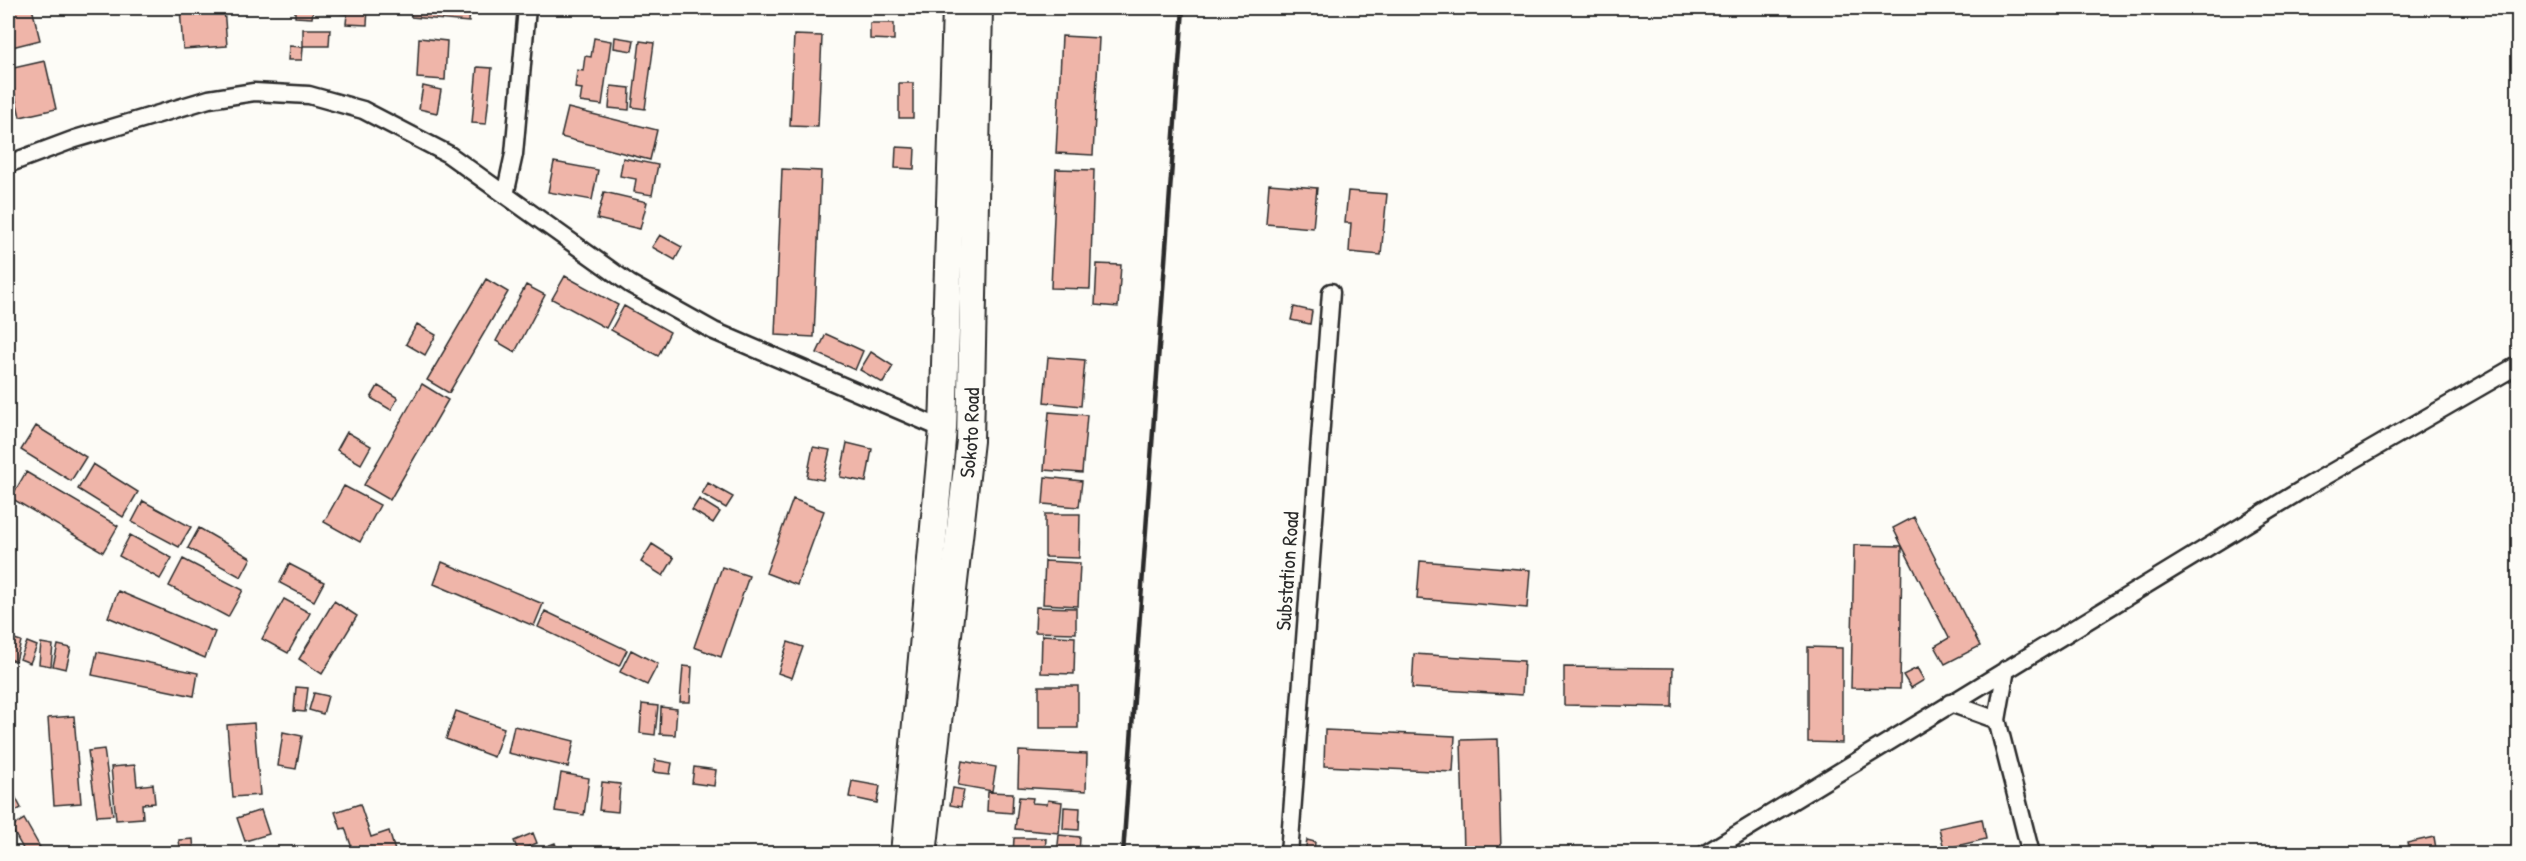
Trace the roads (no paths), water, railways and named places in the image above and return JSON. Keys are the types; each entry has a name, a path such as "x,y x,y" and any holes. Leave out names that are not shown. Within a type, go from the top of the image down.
{"main road":[{"name":"Sokoto Road","path":"904,854 943,429 956,8"},
{"name":"Sokoto Road","path":"923,854 970,441 979,8"}],"street":[{"path":"505,195 514,154 526,8"},
{"path":"8,164 75,139 209,99 254,92 309,95 363,110 448,154 630,284 714,331 943,429"},
{"name":"Substation Road","path":"1289,854 1331,292"},
{"path":"1705,854 2303,489 2518,365"},
{"path":"2006,669 1997,720 2031,854"},
{"path":"1950,703 1997,720"}],"railway":[{"path":"1123,854 1183,8"}]}
